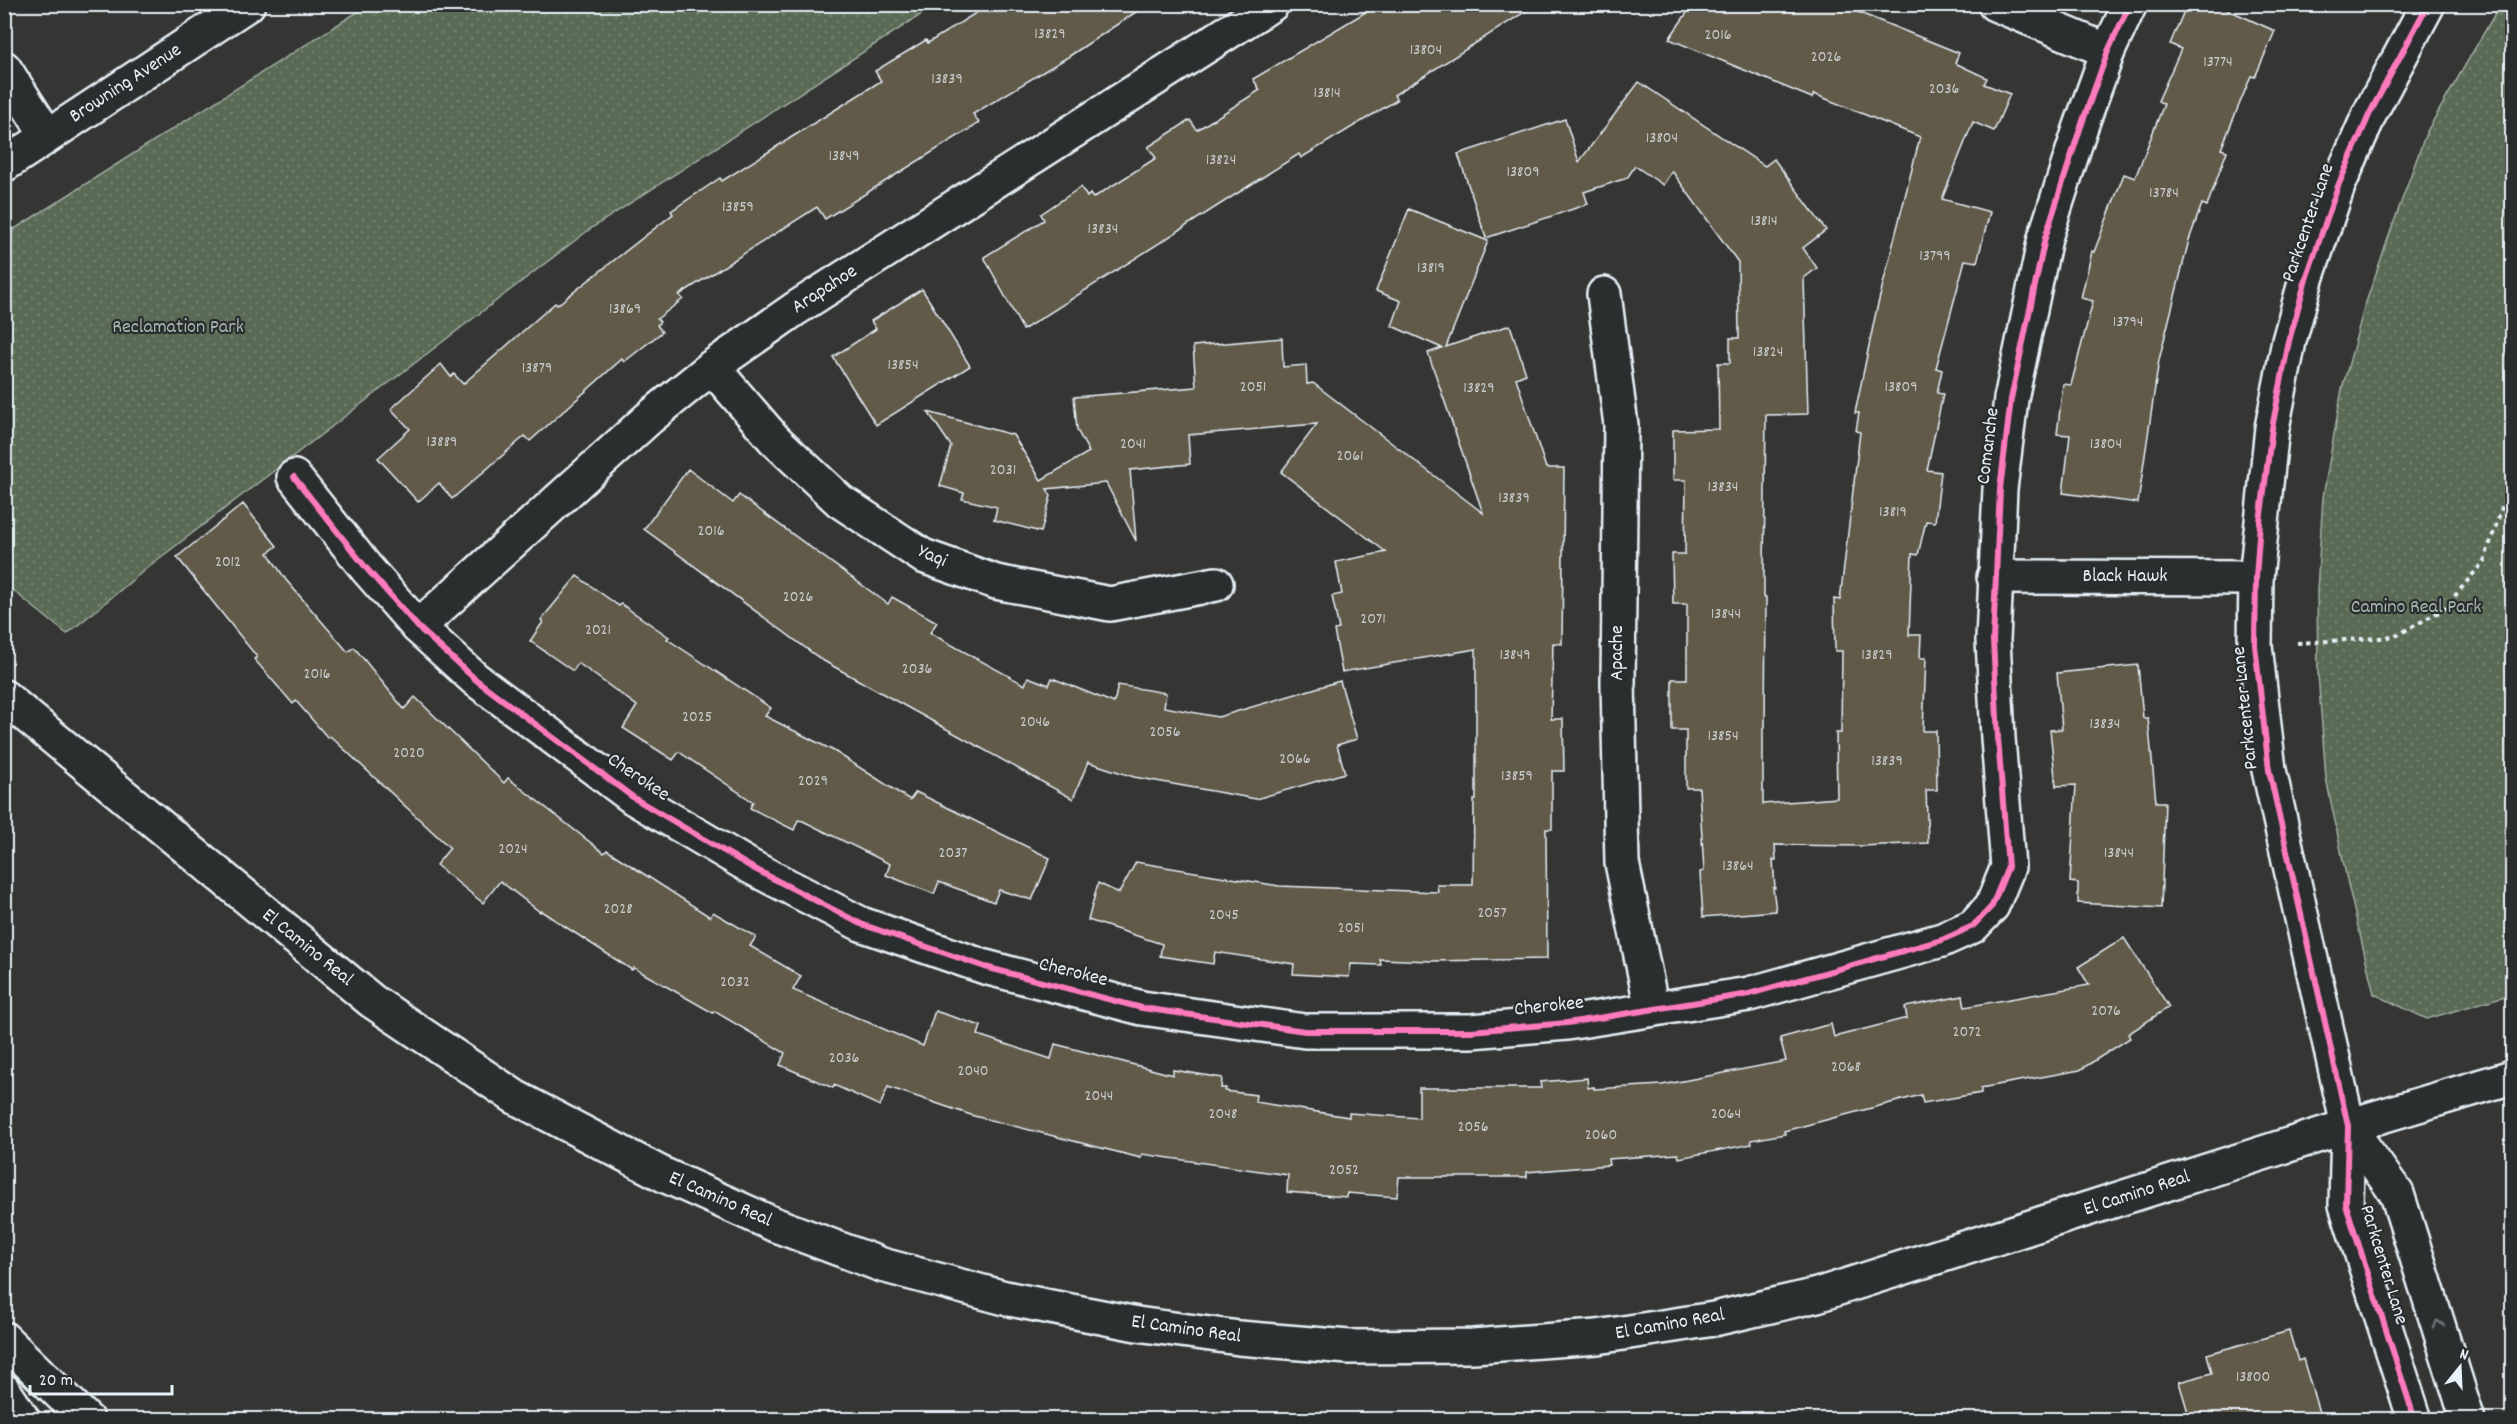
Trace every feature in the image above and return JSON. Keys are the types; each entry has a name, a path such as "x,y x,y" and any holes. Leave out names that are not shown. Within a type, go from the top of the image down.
{"main road":[{"name":"Browning Avenue","path":"4,165 248,4"},
{"name":"Arapahoe","path":"418,627 649,418 712,368 795,309 1272,4"},
{"path":"1995,4 2108,51"},
{"name":"Comanche","path":"1992,906 2008,867 1993,639 1994,576 2000,489 2011,399 2045,238 2108,51 2130,4"},
{"name":"Parkcenter Lane","path":"2415,1419 2346,1205 2348,1126 2269,770 2254,645 2256,578 2272,428 2289,341 2306,279 2338,186 2370,113 2428,4"},
{"path":"4,68 47,135"},
{"name":"Apache","path":"1604,294 1621,425 1618,683 1622,863 1652,1010"},
{"name":"Yaqi","path":"712,368 774,439 840,501 923,556 996,582 1110,604 1216,585"},
{"name":"Cherokee","path":"294,477 367,569 418,627 475,680 644,804 751,867 861,924 985,968 1142,1008 1305,1031 1472,1031 1567,1023 1749,994 1942,940 1973,926 1992,906"},
{"name":"Black Hawk","path":"1994,576 2256,578"},
{"name":"El Camino Real","path":"4,697 372,1001 515,1097 664,1175 773,1224 882,1265 1005,1298 1137,1324 1239,1338 1349,1347 1473,1346 1597,1337 1714,1319 1829,1291 2348,1126 2512,1077"},
{"name":"Parkcenter Lane","path":"2348,1126 2397,1194 2468,1419"},
{"path":"4,1339 87,1419"},
{"path":"4,1391 23,1419"}],"path":[{"path":"2254,645 2394,637 2444,609 2484,561 2512,478"}],"green space":[{"name":"Reclamation Park","path":"370,4 936,5 590,229 152,564 67,634 5,584 5,235"},
{"name":"Camino Real Park","path":"2500,5 2512,5 2512,994 2427,1019 2374,994 2326,778 2318,674 2317,590 2323,497 2342,389 2364,308 2390,233 2426,133"}],"building":[{"path":"990,4 1148,4 1068,57 973,114 979,123 825,219 817,207 679,295 683,299 657,319 660,322 657,325 662,332 624,362 622,359 530,441 525,436 452,499 439,483 418,502 378,458 410,429 391,409 441,364 451,377 454,374 463,384 555,303 557,305 673,214 671,211 720,178 722,181 881,81 875,71 926,40 928,43"},
{"path":"1379,4 1537,4 1394,95 1397,100 1301,158 1299,154 1023,330 984,257 1044,220 1041,214 1081,187 1087,197 1090,194 1093,198 1156,158 1148,147 1190,120 1197,130 1260,90 1253,79"},
{"path":"1693,4 1838,4 1959,53 1955,63 1987,78 1984,84 2010,94 1994,131 1973,122 1942,199 1990,212 1977,262 1965,260 1936,368 1942,370 1937,393 1943,394 1927,470 1941,472 1935,522 1926,521 1918,555 1912,554 1909,635 1921,635 1920,658 1926,658 1923,731 1936,731 1937,790 1926,790 1928,843 1861,846 1775,845 1776,860 1773,860 1775,888 1773,888 1776,911 1703,917 1700,872 1704,871 1699,788 1686,788 1686,730 1672,730 1672,679 1687,679 1687,604 1673,604 1672,554 1685,554 1686,480 1673,480 1673,430 1719,429 1718,363 1730,363 1730,338 1739,338 1738,262 1672,171 1663,185 1635,166 1627,178 1584,192 1588,204 1486,238 1458,154 1565,119 1579,162 1639,82 1765,166 1774,159 1826,230 1803,248 1817,268 1804,278 1808,414 1766,415 1763,804 1837,798 1836,733 1841,733 1842,651 1835,651 1834,599 1840,600 1860,432 1856,431 1859,413 1855,413 1876,312 1920,137 1814,94 1812,98 1669,39"},
{"path":"2187,4 2215,4 2275,31 2255,77 2251,76 2221,149 2227,151 2207,206 2202,204 2189,240 2159,360 2138,503 2063,493 2070,435 2057,434 2063,384 2071,385 2093,301 2081,298 2092,251 2094,252 2124,174 2135,178 2164,104 2158,101 2181,49 2170,44"},
{"path":"1409,209 1488,241 1446,347 1510,325 1526,374 1516,378 1546,468 1564,468 1562,644 1553,643 1551,719 1563,719 1564,771 1552,771 1552,829 1546,829 1547,959 1431,961 1380,959 1381,965 1351,964 1349,977 1293,974 1294,964 1215,952 1213,964 1160,956 1162,944 1088,920 1098,883 1119,893 1136,862 1279,886 1438,892 1437,885 1473,885 1474,800 1476,800 1476,649 1342,672 1334,630 1339,629 1332,596 1342,594 1336,562 1386,552 1281,472 1317,424 1188,435 1190,464 1130,470 1136,541 1106,483 1047,489 1051,496 1041,532 994,520 997,507 962,499 964,493 940,486 951,446 928,412 1013,435 1041,480 1089,452 1077,430 1074,397 1196,387 1193,346 1282,338 1283,367 1306,365 1307,384 1313,383 1483,513 1428,353 1442,348 1392,326 1401,301 1376,291"},
{"path":"922,289 970,366 876,425 833,357 876,329 871,321"},
{"path":"688,469 733,503 739,495 888,604 892,597 937,622 930,633 1025,685 1028,677 1049,685 1052,678 1114,703 1118,685 1166,693 1164,707 1218,717 1340,681 1357,739 1337,745 1345,773 1256,799 1134,777 1088,762 1073,799 822,660 644,529"},
{"path":"243,504 277,546 268,553 286,580 348,652 354,647 404,709 415,697 504,783 508,778 604,853 607,850 710,917 713,912 756,937 750,946 801,976 793,990 923,1046 935,1011 981,1026 978,1035 1051,1059 1055,1044 1173,1075 1173,1070 1222,1078 1221,1088 1226,1088 1225,1091 1256,1095 1255,1102 1349,1117 1349,1113 1419,1118 1419,1088 1541,1088 1540,1082 1587,1078 1588,1088 1594,1087 1594,1089 1662,1085 1786,1061 1780,1038 1831,1024 1834,1037 1907,1018 1905,1007 1963,996 1965,1007 2089,985 2078,967 2124,938 2169,1007 2128,1034 2130,1038 2080,1070 1981,1088 1981,1093 1923,1103 1921,1095 1784,1131 1785,1134 1751,1140 1752,1144 1679,1158 1678,1154 1608,1159 1609,1165 1527,1172 1527,1177 1399,1177 1397,1197 1347,1193 1346,1197 1287,1192 1288,1175 1142,1154 1141,1158 974,1116 888,1087 880,1106 834,1085 833,1088 780,1065 785,1053 714,1011 713,1013 634,968 632,970 540,912 500,881 483,903 436,865 450,848 330,736 328,738 296,701 293,704 254,659 257,657 177,557"},
{"path":"577,576 771,708 765,716 834,751 910,800 916,792 1050,858 1032,900 999,890 994,902 939,882 934,894 886,875 890,864 803,821 798,820 794,830 750,808 753,802 679,752 673,760 623,728 637,706 578,663 573,671 530,641 543,622 541,620"},
{"path":"2138,665 2143,718 2148,718 2156,802 2165,802 2161,908 2078,903 2078,883 2070,882 2076,785 2056,786 2050,730 2062,729 2057,673"},
{"path":"2289,1331 2298,1361 2303,1359 2321,1419 2190,1419 2179,1382 2212,1373 2207,1354"}],"cycle path":[{"path":"294,477 367,569 418,627 475,679 634,798 751,867 861,924 985,967 1142,1008 1305,1031 1471,1031 1567,1023 1749,994 1942,940 1973,926 1992,906 2008,867 1993,640 2000,489 2011,399 2045,238 2108,51 2130,4"},
{"path":"2415,1420 2346,1205 2348,1126 2269,770 2255,645 2260,522 2272,428 2289,341 2306,279 2338,186 2370,113 2428,4"}]}
